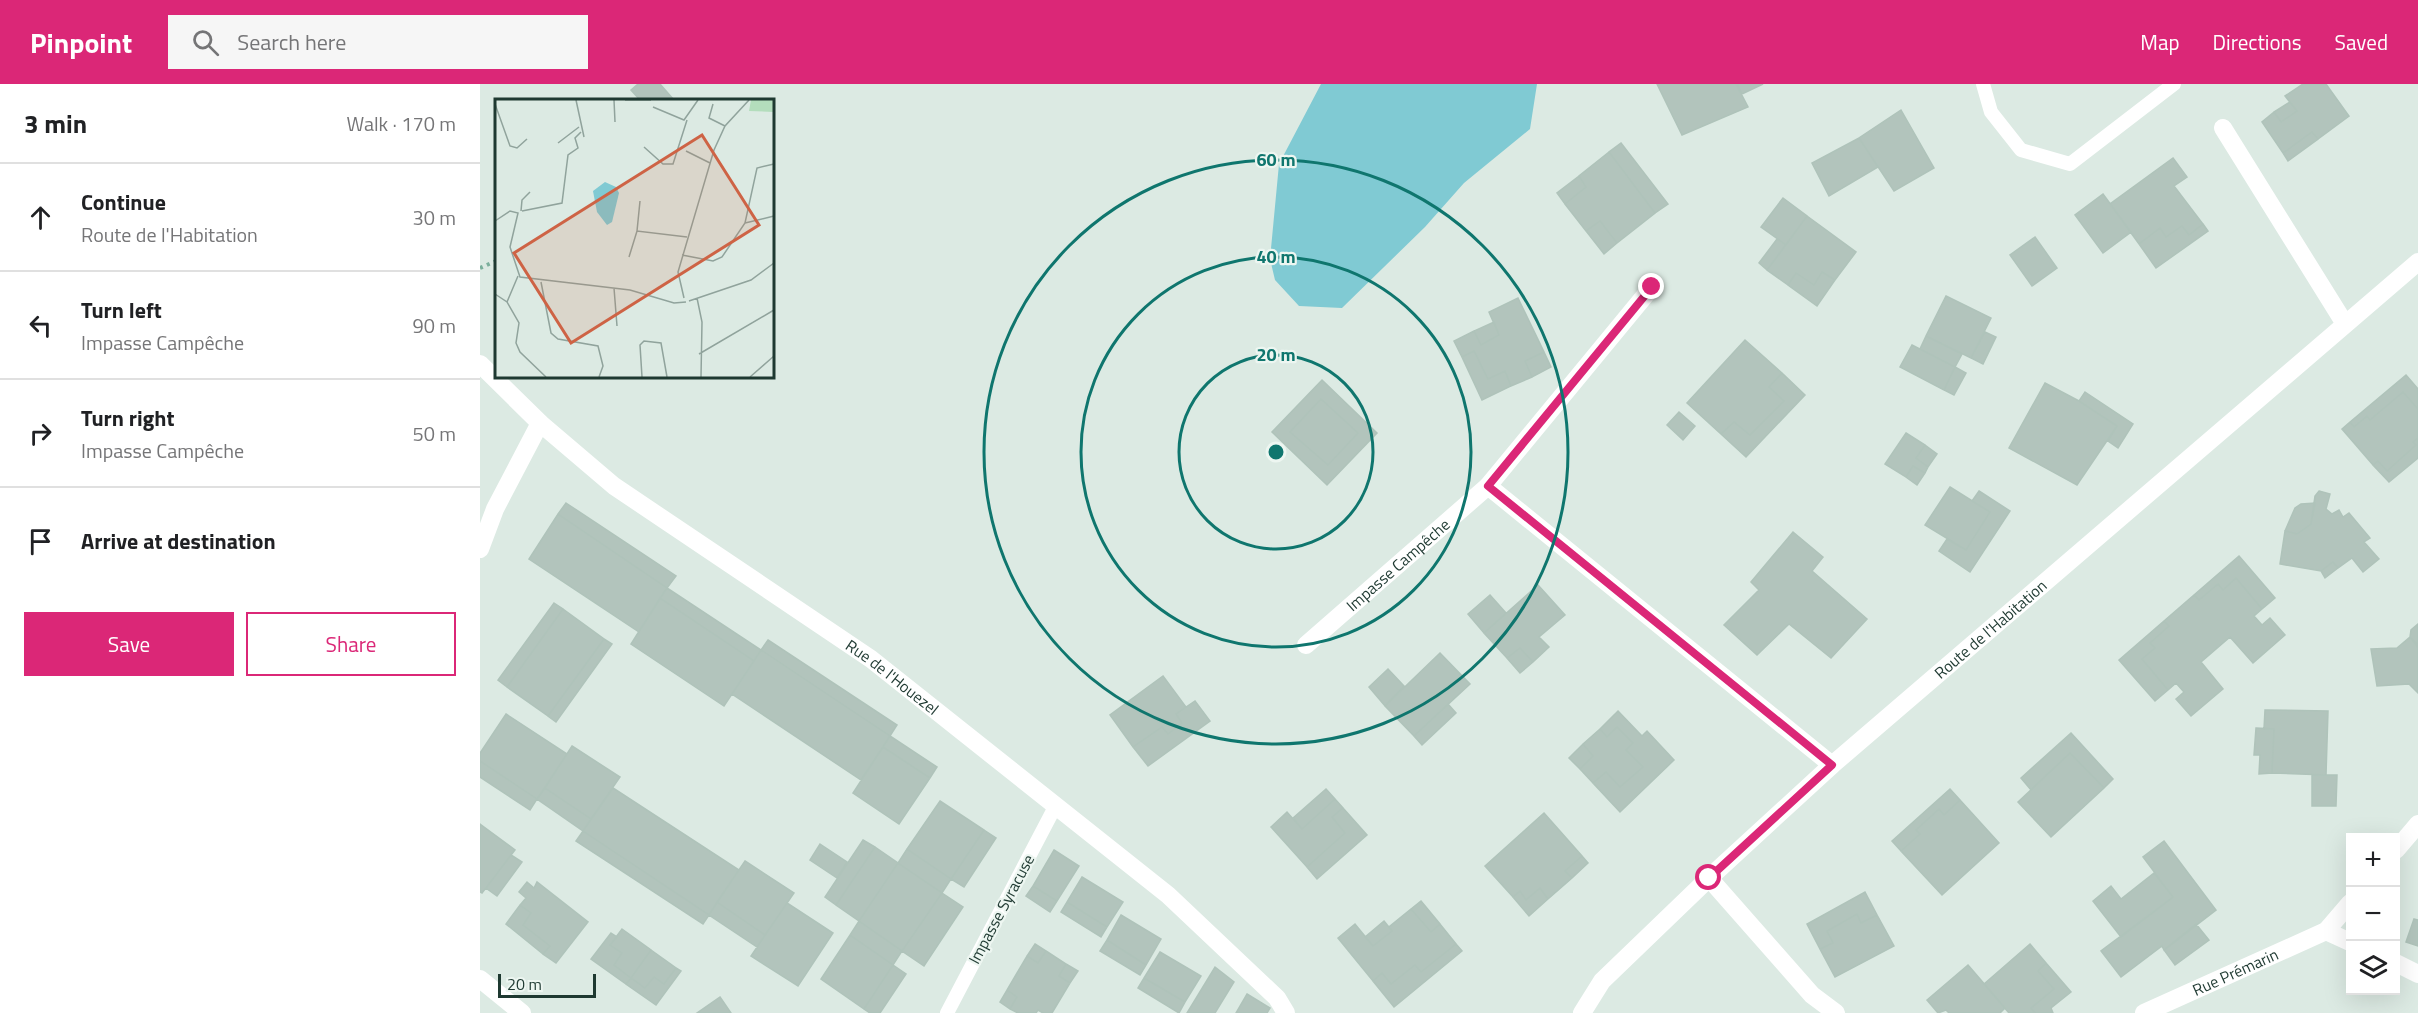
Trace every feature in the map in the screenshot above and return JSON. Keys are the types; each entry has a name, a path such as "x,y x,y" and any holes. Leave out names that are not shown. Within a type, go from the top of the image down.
{"street":[{"path":"2223,128 2345,324"},
{"name":"Route de l'Habitation","path":"1582,1013 1602,981 1709,878 1832,765 2418,262"},
{"name":"Impasse Campêche","path":"1306,645 1488,486 1652,287"},
{"name":"Rue de l'Houezel","path":"480,364 540,423 614,486 871,659 1168,895 1277,998 1286,1013"},
{"path":"480,549 495,509 540,423"},
{"path":"1488,486 1832,765"},
{"path":"2400,845 2418,824"},
{"path":"1709,878 1812,995 1836,1013"},
{"name":"Rue Prémarin","path":"2144,1013 2326,931 2346,908"},
{"path":"2326,931 2348,941"},
{"path":"2400,965 2418,974"},
{"path":"480,979 522,1013"}],"lane":[{"path":"1983,84 1992,112 2021,150 2070,164 2174,84"},
{"name":"Impasse Syracuse","path":"947,1013 1056,806"}],"path":[{"path":"480,268 495,261"}],"water":[{"path":"1321,84 1537,84 1530,129 1464,183 1425,227 1342,308 1299,306 1275,280 1270,259 1279,164"}],"building":[{"path":"638,84 660,84 673,99 639,99 631,90"},
{"path":"1657,84 1736,84 1748,107 1682,135"},
{"path":"1737,84 1763,84 1742,94"},
{"path":"2303,84 2326,84 2349,116 2318,139 2312,132 2283,153 2262,122 2274,112 2281,122 2297,111 2285,96"},
{"path":"2290,102 2297,111 2281,122 2274,112"},
{"path":"1901,110 1934,168 1894,191 1859,138"},
{"path":"2312,132 2318,139 2288,161 2283,153"},
{"path":"1859,138 1878,167 1829,196 1812,163"},
{"path":"1621,143 1668,204 1655,213 1609,152"},
{"path":"1609,152 1655,213 1617,243 1600,221 1586,231 1565,204 1586,187 1579,176"},
{"path":"2173,158 2187,177 2174,186 2203,224 2189,235 2182,226 2166,237 2160,228 2139,244 2110,204"},
{"path":"1579,176 1586,187 1565,204 1557,193"},
{"path":"2103,194 2131,232 2103,253 2075,215"},
{"path":"1783,198 1807,216 1786,245 1761,227"},
{"path":"1807,216 1856,252 1835,280 1822,272 1814,285 1796,273 1788,285 1767,270"},
{"path":"1600,221 1617,243 1604,254 1586,231"},
{"path":"2203,224 2208,231 2156,268 2139,244 2160,228 2166,237 2182,226 2189,235"},
{"path":"2035,237 2057,268 2032,286 2010,255"},
{"path":"1777,239 1786,245 1767,270 1759,263"},
{"path":"1822,272 1835,280 1817,306 1788,285 1796,273 1814,285"},
{"path":"1946,296 1991,318 1971,358 1926,336"},
{"path":"1518,298 1544,352 1525,361 1532,377 1511,386 1505,371 1488,379 1474,351 1462,357 1454,341 1474,331 1481,345 1499,335 1489,312"},
{"path":"1494,322 1499,335 1481,345 1474,331"},
{"path":"1985,332 1996,337 1983,364 1971,358"},
{"path":"1926,336 1962,354 1955,367 1920,349"},
{"path":"1745,340 1782,373 1769,387 1784,401 1750,435 1734,422 1721,434 1687,403"},
{"path":"1912,345 1955,367 1944,390 1900,367"},
{"path":"1474,351 1488,379 1505,371 1511,386 1482,400 1462,357"},
{"path":"1544,352 1551,367 1532,377 1525,361"},
{"path":"1955,367 1966,373 1954,395 1944,390"},
{"path":"1782,373 1805,395 1746,457 1721,434 1734,422 1750,435 1784,401 1769,387"},
{"path":"2406,375 2418,389 2418,409 2403,392 2370,420 2367,416 2354,427 2350,422"},
{"path":"1322,380 1377,433 1327,485 1272,432","holes":["1321,399 1358,433 1328,465 1290,432"]},
{"path":"2045,383 2079,401 2117,426 2077,485 2009,448"},
{"path":"2085,392 2133,424 2118,448 2108,441 2117,426 2079,401"},
{"path":"2403,392 2418,409 2418,438 2413,442 2416,445 2387,471 2378,461 2373,465 2342,429 2350,422 2354,427 2367,416 2370,420"},
{"path":"1321,399 1358,433 1328,465 1290,432"},
{"path":"1679,412 1695,426 1683,440 1667,425"},
{"path":"1906,433 1925,445 1916,458 1928,467 1925,473 1913,466 1906,477 1885,464"},
{"path":"2418,438 2418,458 2389,482 2373,465 2378,461 2387,471 2416,445 2413,442"},
{"path":"1925,445 1937,454 1928,467 1916,458"},
{"path":"1913,466 1925,473 1917,485 1906,477"},
{"path":"1950,487 1990,512 1966,550 1925,525"},
{"path":"1979,491 2010,511 1970,572 1939,551 1947,539 1966,550 1990,512 1972,501"},
{"path":"2319,491 2330,494 2326,509 2332,514 2339,510 2343,517 2349,513 2370,538 2364,542 2379,559 2363,572 2352,558 2338,568 2333,562 2321,571 2280,564 2285,531 2297,534 2311,524 2315,496"},
{"path":"566,503 676,576 667,588 558,514"},
{"path":"2315,503 2311,524 2297,534 2285,531 2295,508 2301,504"},
{"path":"558,514 667,588 639,632 529,559"},
{"path":"1793,532 1823,557 1812,571 1867,619 1831,658 1789,624 1757,655 1724,625 1759,590 1751,582"},
{"path":"2239,556 2275,598 2262,609 2236,578 2223,590 2218,584 2199,600 2194,595"},
{"path":"2333,562 2338,568 2325,578 2321,571"},
{"path":"2236,578 2262,609 2254,616 2262,625 2270,618 2285,635 2253,663 2230,637 2201,662 2223,689 2191,716 2176,699 2184,692 2176,683 2168,690 2142,659 2155,648 2150,643 2169,626 2164,621 2194,595 2199,600 2218,584 2223,590"},
{"path":"1538,585 1565,615 1539,637 1549,647 1533,662 1520,648 1507,658 1484,633"},
{"path":"667,588 761,650 754,661 660,598"},
{"path":"1490,595 1506,613 1484,633 1468,614"},
{"path":"660,598 754,661 724,706 631,644"},
{"path":"554,603 563,609 507,687 498,680"},
{"path":"563,609 604,639 548,716 507,687"},
{"path":"2164,621 2169,626 2150,643 2155,648 2142,659 2168,690 2155,701 2119,660"},
{"path":"2418,624 2417,646 2410,637 2411,630"},
{"path":"2410,637 2418,645 2418,693 2409,684 2377,686 2371,649 2397,648"},
{"path":"604,639 612,644 556,722 548,716"},
{"path":"768,640 897,725 890,736 761,650"},
{"path":"1520,648 1533,662 1520,673 1507,658"},
{"path":"761,650 890,736 861,780 732,694"},
{"path":"1440,653 1470,684 1414,736 1385,706"},
{"path":"1388,669 1404,686 1385,706 1369,687"},
{"path":"1163,676 1186,707 1176,714 1182,723 1168,734 1162,727 1133,747 1110,715"},
{"path":"1195,701 1210,721 1148,766 1133,747 1162,727 1168,734 1182,723 1176,714"},
{"path":"1448,704 1456,713 1422,745 1414,736"},
{"path":"2265,710 2328,711 2326,775 2272,773 2274,729 2264,729"},
{"path":"1618,711 1642,736 1647,731 1674,760 1620,812 1593,783 1606,772 1620,787 1643,767 1626,750 1633,743 1617,727 1607,737 1600,729"},
{"path":"506,714 567,754 537,799 480,761 480,753"},
{"path":"1617,727 1633,743 1626,750 1643,767 1620,787 1606,772 1593,783 1580,769 1593,756 1583,744 1600,729 1607,737"},
{"path":"2256,728 2274,729 2272,773 2259,774 2260,755 2254,755"},
{"path":"2071,733 2113,779 2104,788 2070,753 2031,790 2021,778"},
{"path":"890,736 937,767 930,778 883,747"},
{"path":"1583,744 1593,756 1580,769 1569,758"},
{"path":"572,746 620,777 591,819 545,788"},
{"path":"883,747 930,778 899,824 853,793"},
{"path":"2070,753 2104,788 2051,837 2018,802"},
{"path":"480,761 537,799 530,810 480,777"},
{"path":"2312,775 2337,775 2336,806 2312,806"},
{"path":"545,788 591,819 583,831 537,799"},
{"path":"613,788 739,870 709,915 583,831"},
{"path":"1326,789 1335,799 1302,829 1293,818"},
{"path":"1950,789 1960,800 1944,815 1939,809 1916,830 1920,834 1901,851 1892,841"},
{"path":"1335,799 1343,808 1332,817 1345,833 1307,867 1271,827 1287,812 1302,829"},
{"path":"1960,800 1999,843 1942,895 1901,851 1920,834 1916,830 1939,809 1944,815"},
{"path":"940,801 984,830 951,879 907,849"},
{"path":"1343,808 1367,835 1317,879 1307,867 1345,833 1332,817"},
{"path":"1544,813 1582,856 1565,871 1572,878 1548,899 1540,888 1526,900 1520,891 1513,897 1485,866"},
{"path":"480,824 515,850 482,893 480,892"},
{"path":"984,830 996,838 964,887 951,879"},
{"path":"583,831 709,915 703,924 576,841"},
{"path":"863,840 875,847 836,905 825,897"},
{"path":"2164,841 2216,910 2164,950 2162,946 2121,977 2101,951 2173,897 2143,857"},
{"path":"820,844 847,862 837,878 810,860"},
{"path":"875,847 898,863 859,921 836,905"},
{"path":"907,849 951,879 942,893 898,863"},
{"path":"1054,850 1079,866 1057,901 1033,886"},
{"path":"511,855 522,862 497,896 486,888"},
{"path":"1582,856 1588,863 1572,878 1565,871"},
{"path":"745,861 794,893 765,935 717,902"},
{"path":"898,863 942,893 902,951 859,921"},
{"path":"2154,873 2173,897 2121,937 2093,901 2111,886 2121,899"},
{"path":"1082,877 1123,902 1107,927 1067,902"},
{"path":"527,882 534,888 537,882 588,922 556,963 543,954 550,946 523,925 531,913 520,905 526,898 519,892"},
{"path":"1033,886 1057,901 1050,912 1026,896"},
{"path":"1540,888 1548,899 1529,916 1513,897 1520,891 1526,900"},
{"path":"1865,892 1877,915 1861,923 1857,914 1827,931 1833,943 1820,949 1807,924"},
{"path":"942,893 963,907 924,966 902,951"},
{"path":"1421,901 1440,924 1431,932 1411,909"},
{"path":"717,902 765,935 757,947 709,915"},
{"path":"1067,902 1107,927 1101,937 1061,912"},
{"path":"787,903 833,933 798,986 751,956"},
{"path":"520,905 531,913 523,925 550,946 543,954 506,924"},
{"path":"1411,909 1431,932 1440,924 1456,944 1421,972 1415,965 1391,984 1382,973 1373,981 1338,938 1355,924 1373,946 1392,931 1389,927"},
{"path":"1857,914 1861,923 1877,915 1894,946 1835,977 1820,949 1833,943 1827,931"},
{"path":"1121,915 1161,939 1146,965 1107,940"},
{"path":"2414,919 2418,920 2418,946 2406,942"},
{"path":"859,921 902,951 893,965 850,935"},
{"path":"1384,921 1392,931 1373,946 1365,937"},
{"path":"2196,924 2209,940 2175,965 2164,950"},
{"path":"622,929 651,950 631,978 614,965 622,953 610,945"},
{"path":"611,933 617,937 610,945 622,953 614,965 631,978 626,984 591,959"},
{"path":"850,935 893,965 864,1009 821,979"},
{"path":"1107,940 1146,965 1140,975 1100,951"},
{"path":"1035,944 1046,951 1038,963 1027,956"},
{"path":"1456,944 1462,951 1394,1007 1373,981 1382,973 1391,984 1415,965 1421,972"},
{"path":"2030,944 2046,963 2038,971 2054,989 2031,1008 2035,1013 2009,1013 1984,984"},
{"path":"651,950 676,968 664,984 654,977 645,988 631,978"},
{"path":"1046,951 1066,964 1059,976 1070,983 1052,1013 1043,1013 1038,1010 1036,1013 1018,1013 1010,1009 1017,997 1007,990 1027,956 1038,963"},
{"path":"1160,952 1201,976 1185,1002 1144,978"},
{"path":"2046,963 2071,992 2051,1008 2053,1013 2035,1013 2031,1008 2054,989 2038,971"},
{"path":"1066,964 1078,971 1070,983 1059,976"},
{"path":"893,965 906,974 880,1013 870,1013 864,1009"},
{"path":"1968,965 2005,1008 2000,1013 1949,1013 1946,1010 1938,1013 1927,1000"},
{"path":"1215,967 1234,982 1215,1013 1187,1013"},
{"path":"676,968 681,971 656,1005 626,984 631,978 645,988 654,977 664,984"},
{"path":"1144,978 1185,1002 1179,1013 1138,988"},
{"path":"1007,990 1017,997 1010,1009 1000,1002"},
{"path":"1247,994 1270,1008 1267,1013 1236,1013"},
{"path":"720,997 731,1013 697,1013"}],"route":[{"path":"1652,287 1488,486 1832,765 1709,878"}]}
